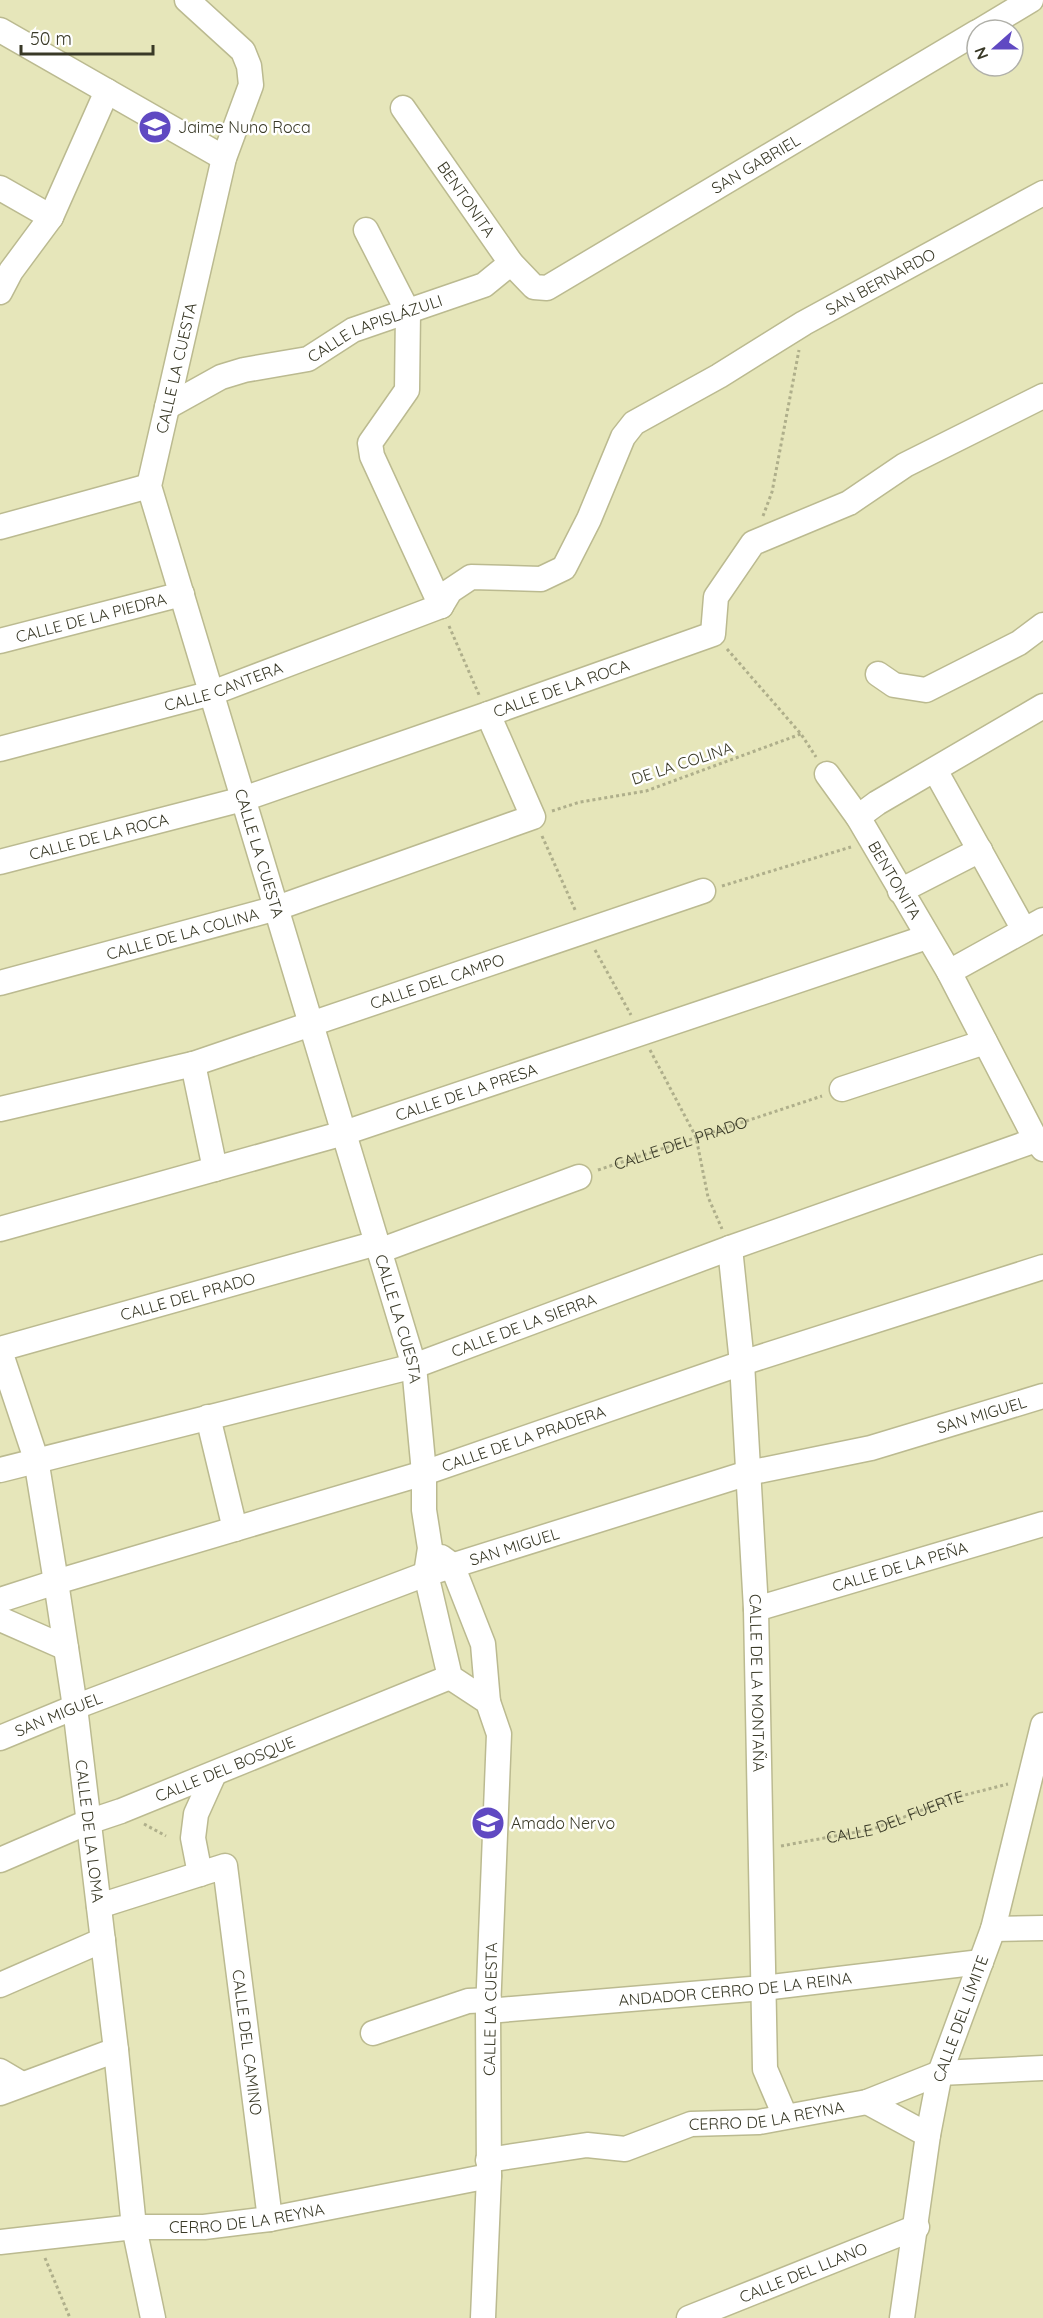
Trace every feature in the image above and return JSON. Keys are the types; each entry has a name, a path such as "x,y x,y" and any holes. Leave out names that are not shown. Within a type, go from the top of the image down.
{"street":[{"name":"SAN GABRIEL","path":"1001,18 1031,0"},
{"name":"CALLE LA CUESTA","path":"200,4 243,51 249,66 251,85 224,158 149,486 414,1366 424,1473 424,1510 430,1548 426,1574 450,1677"},
{"path":"0,30 224,158"},
{"name":"SAN GABRIEL","path":"534,287 547,288 965,39"},
{"path":"0,292 11,271 51,217 107,91"},
{"name":"BENTONITA","path":"403,108 510,263 534,287"},
{"path":"0,188 51,217"},
{"name":"SAN BERNARDO","path":"441,606 450,591 471,577 541,579 564,568 589,519 623,437 634,423 719,376 804,323 1043,193"},
{"path":"366,230 408,312 407,390 370,443 372,456 441,606"},
{"name":"CALLE LAPISLÁZULI","path":"167,407 221,378 244,370 308,358 353,330 484,285 510,263"},
{"path":"712,634 716,597 753,543 849,503 904,465 1043,396"},
{"path":"0,527 149,486"},
{"name":"CALLE DE LA PIEDRA","path":"0,640 182,594"},
{"name":"CALLE CANTERA","path":"0,749 212,693 441,606"},
{"path":"878,675 894,685 926,690 1018,644 1043,625"},
{"name":"CALLE DE LA ROCA","path":"0,862 243,799 712,634"},
{"path":"858,817 877,803 1043,706"},
{"path":"488,714 533,817"},
{"path":"935,770 980,850 1034,925 949,972"},
{"name":"BENTONITA","path":"826,774 858,817 870,841 949,972 1040,1145"},
{"name":"CALLE DE LA COLINA","path":"0,983 277,908 533,817"},
{"path":"900,891 980,850"},
{"name":"CALLE DEL CAMPO","path":"0,1110 193,1064 703,891"},
{"name":"CALLE DE LA PRESA","path":"0,1228 344,1133 927,937"},
{"path":"842,1089 986,1042"},
{"path":"193,1064 215,1169"},
{"name":"CALLE DE LA SIERRA","path":"0,1470 36,1459 414,1366 730,1248 1040,1145"},
{"name":"CALLE DEL PRADO","path":"0,1350 378,1247 579,1177"},
{"name":"CALLE DE LA MONTAÑA","path":"730,1248 742,1363 756,1609 765,2068 785,2116"},
{"name":"CALLE DE LA PRADERA","path":"0,1600 424,1473 742,1363 1043,1267"},
{"name":"CALLE DE LA LOMA","path":"0,1350 36,1459 56,1582 75,1707 116,2050 134,2227 153,2318"},
{"name":"SAN MIGUEL","path":"0,1738 75,1707 452,1565 748,1473 871,1448 1043,1396"},
{"path":"208,1417 235,1529"},
{"name":"CALLE DE LA PEÑA","path":"756,1609 1043,1524"},
{"path":"430,1548 452,1565"},
{"name":"CALLE LA CUESTA","path":"452,1565 483,1644 488,1702 499,1734 488,2006 489,2168 483,2318"},
{"path":"0,1618 66,1648"},
{"path":"450,1677 488,1702"},
{"name":"CALLE DEL BOSQUE","path":"0,1860 88,1822 121,1812 450,1677"},
{"name":"CALLE DEL LÍMITE","path":"902,2318 917,2227 928,2135 940,2073 993,1929 1035,1781 1043,1725"},
{"path":"99,1906 200,1874 193,1838 196,1814 214,1774"},
{"name":"CALLE DEL CAMINO","path":"200,1874 225,1866 270,2219"},
{"path":"993,1929 1043,1928"},
{"path":"0,1985 103,1941"},
{"name":"ANDADOR CERRO DE LA REINA","path":"373,2033 468,2001 488,2006 763,1988 981,1962"},
{"path":"0,2071 11,2089 116,2050"},
{"name":"CERRO DE LA REYNA","path":"0,2242 134,2227 204,2228 270,2219 587,2145 625,2149 691,2124 759,2122 867,2102 940,2073 1043,2068"},
{"path":"867,2102 928,2135"},
{"name":"CALLE DEL LLANO","path":"689,2318 917,2227"}],"path":[{"path":"753,543 772,492 804,323"},
{"path":"441,606 464,665 488,714"},
{"path":"712,634 801,734 826,774"},
{"name":"DE LA COLINA","path":"533,817 580,802 646,791 801,734"},
{"path":"703,891 870,841"},
{"name":"CALLE DEL PRADO","path":"579,1177 842,1089"},
{"name":"CALLE DEL FUERTE","path":"760,1850 873,1829 953,1798 1035,1781"},
{"path":"36,2237 70,2318"}],"place":[{"name":"Jaime Nuno Roca","path":"155,127"},
{"name":"Amado Nervo","path":"488,1823"}]}
